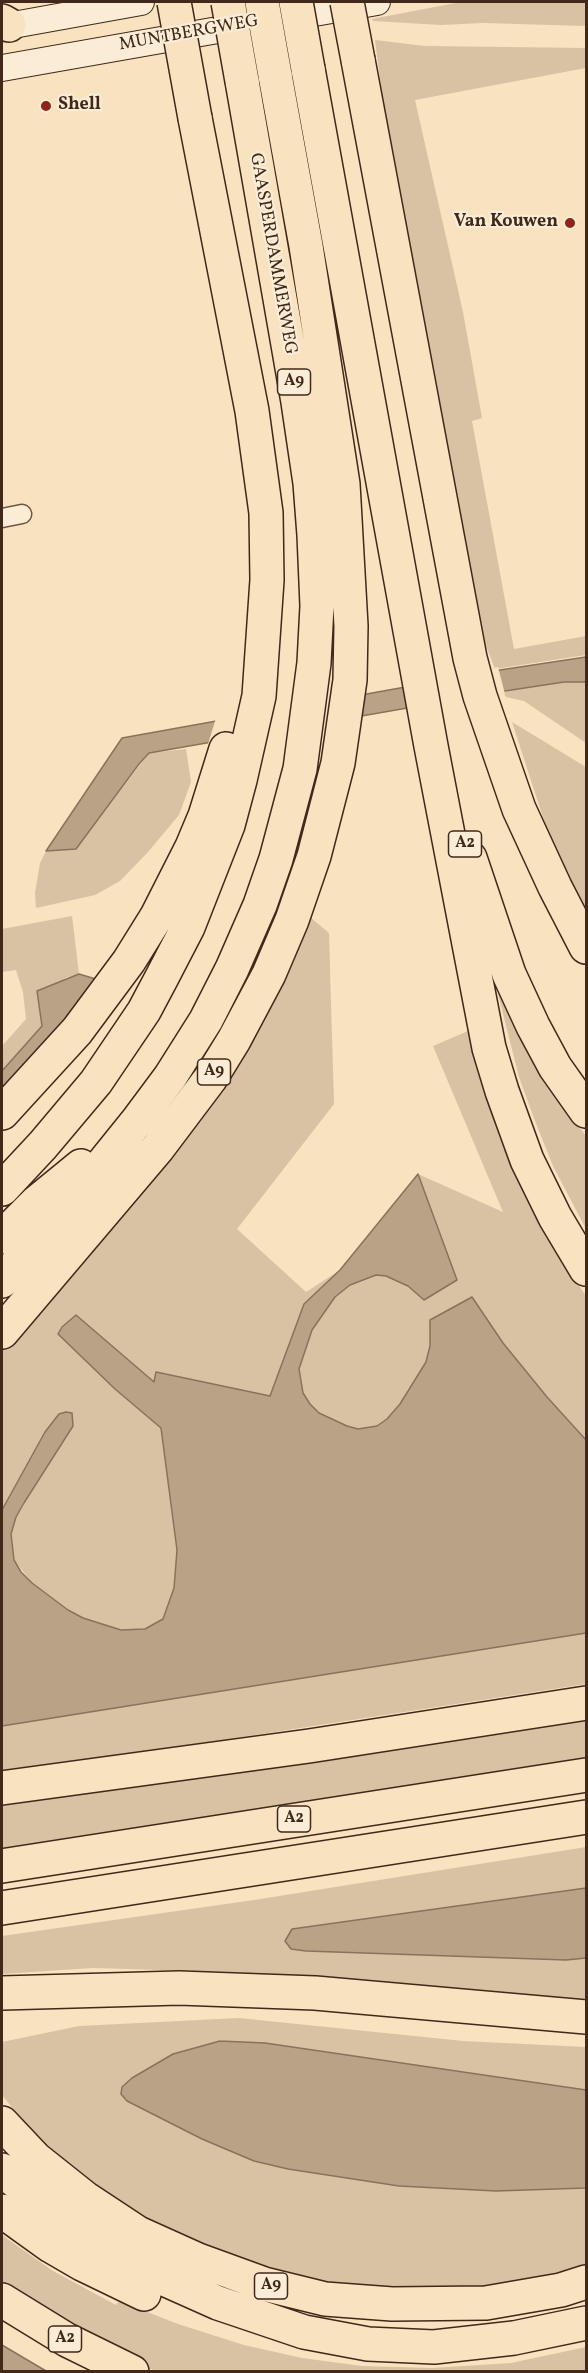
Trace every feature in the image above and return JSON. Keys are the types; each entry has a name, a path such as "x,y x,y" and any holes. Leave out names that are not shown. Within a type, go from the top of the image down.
{"highway":[{"path":"2,1189 96,1082 144,1011 188,927 228,825 228,782 249,698 267,580 266,513 252,411 174,2"},
{"name":"GAASPERDAMMERWEG","path":"138,1120 194,1040 232,969 260,905 276,859 300,769 311,687 317,606 310,483 228,2"},
{"name":"GAASPERDAMMERWEG","path":"2,1332 158,1148 210,1079 234,1040 269,974 292,920 314,856 338,763 350,680 351,626 343,484 306,246 262,2"},
{"path":"296,2 481,1015 502,1091 524,1151 543,1194 586,1269"},
{"path":"347,2 470,658 519,809 586,947"},
{"name":"A2","path":"431,746 509,974 555,1066 586,1111"},
{"path":"2,1113 57,1055 98,1006 129,961 175,882 205,816 228,782"},
{"name":"A9","path":"2,1237 37,1202 138,1120"},
{"name":"A9","path":"2,1281 88,1182 138,1120"},
{"path":"2,1788 309,1746 586,1703"},
{"name":"A2","path":"2,1866 586,1774"},
{"path":"2,1908 586,1817"},
{"path":"2,1993 179,1988 315,1993 586,2017"},
{"name":"A9","path":"2,2123 36,2159 85,2198 138,2233 198,2260 264,2284 325,2299 392,2304 486,2302 561,2290 586,2282"},
{"name":"A9","path":"2,2170 72,2227 135,2266 218,2303 304,2332"},
{"name":"A9","path":"2,2211 51,2246 82,2264 182,2311 237,2328 304,2332 368,2344 434,2347 514,2337 586,2323"},
{"name":"A2","path":"2,2300 67,2340 132,2372"}],"main road":[{"path":"4,24 141,2"},
{"name":"MUNTBERGWEG","path":"2,68 377,2"}],"street":[{"path":"2,518 22,514"}],"shaded area":[{"path":"461,2 586,2 586,26 483,23 441,25 373,21 372,19"},
{"path":"375,40 425,46 586,48 586,68 415,100 463,312 482,418 472,421 514,649 586,636 586,655 495,669 485,643 382,95"},
{"path":"586,657 586,682 564,682 505,691 149,753 76,849 46,851 122,738 500,670"},
{"path":"564,682 586,682 586,743 524,701 506,697 503,692"},
{"path":"512,722 586,767 586,918 551,842"},
{"path":"186,749 191,782 179,815 148,852 120,881 95,895 36,908 35,893 40,863 46,851 76,849 149,753"},
{"path":"304,912 329,933 334,1104 237,1229 306,1292 340,1270 304,1304 270,1396 156,1372 155,1383 76,1315 115,1389 161,1427 177,1550 174,1588 163,1619 145,1629 121,1630 83,1618 68,1610 32,1583 14,1560 11,1534 16,1517 66,1438 45,1432 2,1510 2,1348 124,1202"},
{"path":"72,916 79,974 65,978 41,1020 42,1026 36,1035 2,1071 2,1046 26,1019 23,992 16,970 2,972 2,929"},
{"path":"491,966 563,1105 586,1136 586,1229 553,1166 519,1077"},
{"path":"79,974 99,980 2,1092 2,1071 42,1026 37,991"},
{"path":"468,1031 500,1139 531,1208 586,1296 586,1440 503,1343 472,1297 431,1320 430,1346 426,1362 400,1404 387,1419 377,1426 358,1429 347,1426 319,1413 303,1393 299,1369 312,1330 335,1297 350,1285 376,1275 386,1276 408,1286 424,1300 457,1280 418,1174 503,1212 433,1046"},
{"path":"418,1174 457,1280 424,1300 408,1286 386,1276 376,1275 350,1285 335,1297 312,1330 299,1369 303,1393 319,1413 347,1426 358,1429 377,1426 387,1419 400,1404 426,1362 430,1346 430,1320 472,1297 503,1343 586,1440 586,1633 2,1726 2,1510 45,1432 59,1414 72,1413 73,1426 24,1503 16,1517 11,1534 14,1560 21,1572 68,1610 83,1618 121,1630 145,1629 163,1619 174,1588 177,1550 161,1428 115,1389 58,1334 62,1327 76,1315 154,1382 156,1372 270,1396 304,1304 340,1270"},
{"path":"586,1633 586,1684 2,1774 2,1726"},
{"path":"586,1720 586,1761 144,1832 2,1849 2,1806"},
{"path":"586,1847 586,1888 543,1895 291,1949 566,1960 586,1958 586,2000 370,1981 228,1972 93,1968 2,1974 2,1936 254,1900"},
{"path":"586,1888 586,1958 566,1960 306,1951 291,1949 285,1941 292,1929"},
{"path":"239,2018 463,2041 586,2047 586,2090 265,2043 220,2041 173,2054 132,2078 254,2161 288,2169 399,2186 496,2191 586,2188 586,2267 518,2284 447,2291 378,2293 259,2274 136,2216 43,2146 2,2095 2,2042 79,2026"},
{"path":"220,2041 265,2043 586,2090 586,2188 496,2191 399,2186 288,2169 254,2161 202,2139 127,2101 121,2094 122,2087 132,2078 173,2054"},
{"path":"2,2235 53,2271 116,2305 119,2301 178,2324 244,2345 302,2358 362,2366 432,2368 511,2363 586,2347 586,2371 157,2371 144,2367 2,2291"},
{"path":"2,2345 46,2371 2,2371"}],"pier":[{"path":"498,667 505,694 413,710 408,684"},
{"path":"363,692 359,720 207,747 216,718"}],"place":[{"name":"Shell","path":"46,106"},
{"name":"Van Kouwen","path":"570,223"}]}
